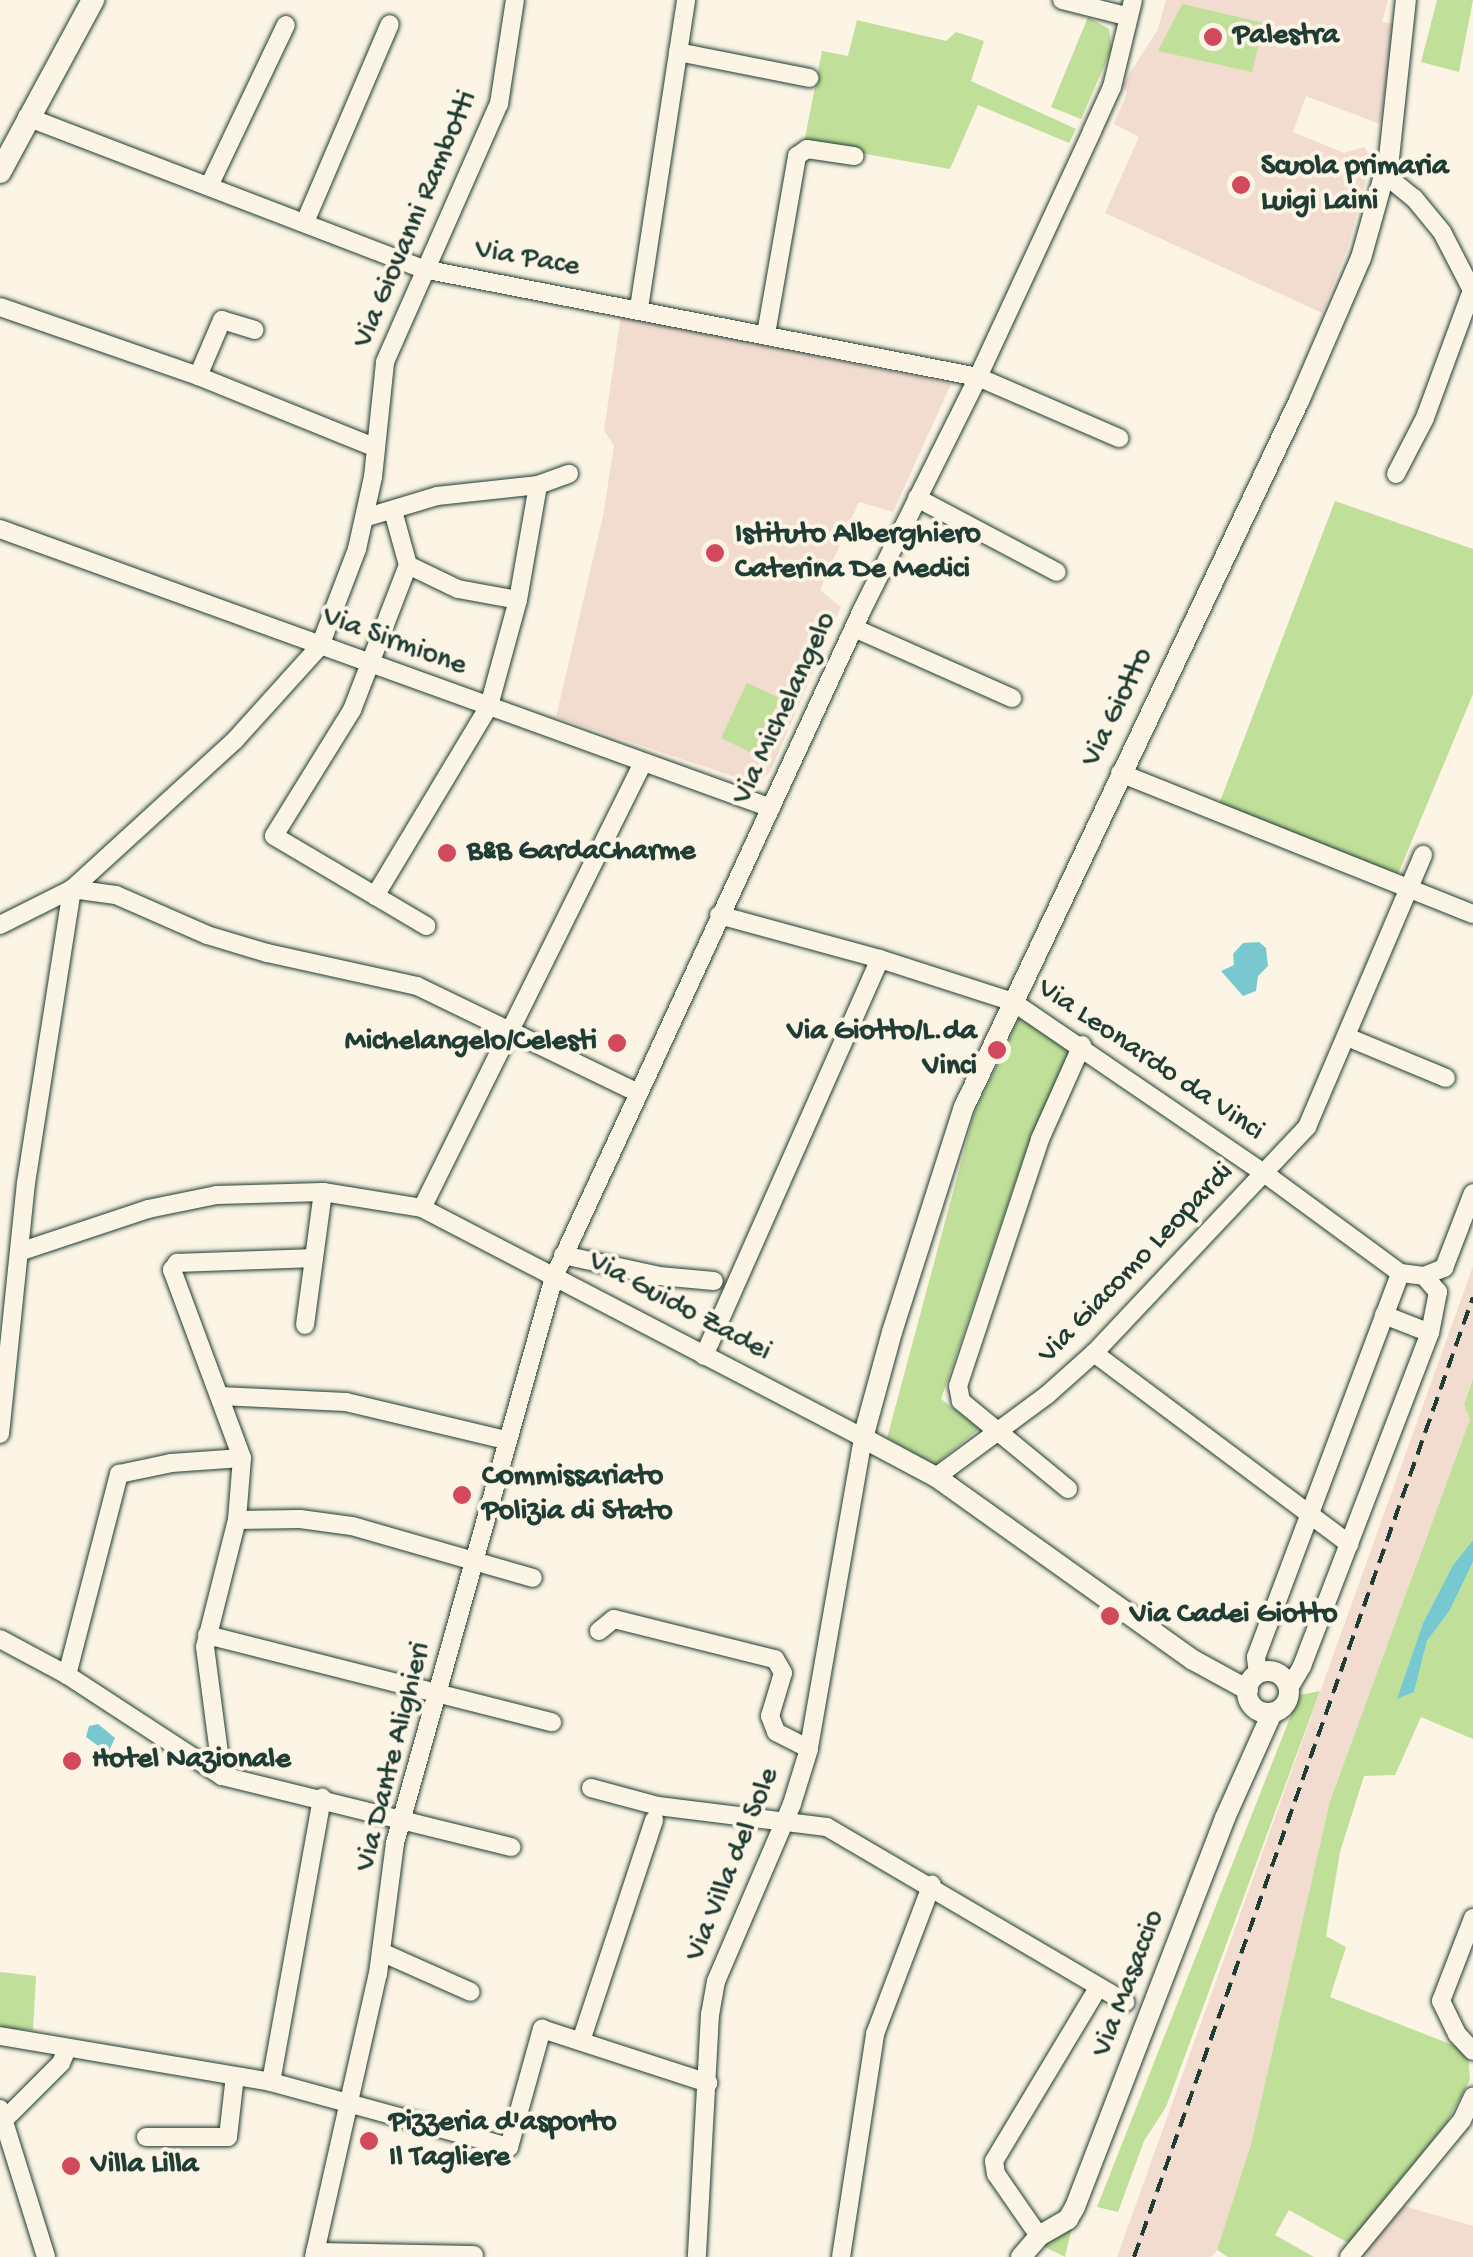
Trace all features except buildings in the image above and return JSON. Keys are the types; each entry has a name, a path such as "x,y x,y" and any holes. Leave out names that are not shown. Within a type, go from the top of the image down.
{"main road":[{"path":"0,172 93,0"}],"street":[{"name":"Via Giovanni Rambotti","path":"0,925 72,889 234,740 320,646 364,518 385,362 499,104 515,0"},
{"path":"639,308 686,0"},
{"path":"1062,0 1129,8"},
{"name":"Via Giotto","path":"864,1438 892,1332 964,1107 1299,401 1361,258 1384,174 1406,0"},
{"name":"Via Michelangelo","path":"554,1277 719,915 854,628 978,378 1112,87 1129,8"},
{"path":"305,222 390,24"},
{"path":"210,184 286,26"},
{"path":"678,52 809,78"},
{"name":"Via Pace","path":"27,117 210,184 423,269 639,308 978,378 1118,438"},
{"path":"766,334 797,156 808,149 854,156"},
{"path":"1384,174 1414,198 1442,232 1471,277 1472,290 1446,367 1396,474"},
{"path":"0,308 198,376 376,448"},
{"path":"198,376 222,320 255,330"},
{"path":"364,518 437,496 538,485 569,474"},
{"path":"375,896 489,706 518,600 538,485"},
{"path":"917,498 1057,572"},
{"path":"393,511 408,565 352,710 274,836 426,926"},
{"name":"Via Sirmione","path":"0,528 771,808"},
{"path":"408,565 458,589 518,600"},
{"path":"854,628 1012,698"},
{"path":"422,1208 643,764"},
{"path":"1120,773 1473,914"},
{"name":"Via Giacomo Leopardi","path":"936,1477 1047,1395 1094,1353 1306,1127 1423,855"},
{"path":"0,1434 22,1251 26,1183 72,889 116,896 207,935 267,953 417,986 511,1028 638,1093"},
{"name":"Via Leonardo da Vinci","path":"719,915 880,959 1014,1002 1082,1045 1400,1272 1424,1276"},
{"path":"704,1356 880,959"},
{"path":"1347,1037 1446,1078"},
{"path":"1068,1489 961,1401 958,1386 1040,1139 1082,1045"},
{"path":"305,1324 323,1192"},
{"name":"Via Guido Zadei","path":"22,1251 148,1209 217,1195 323,1192 422,1208 936,1477 1193,1660 1253,1682"},
{"path":"1400,1272 1256,1657 1254,1708 1272,1713 1284,1707 1289,1688 1302,1666 1430,1334 1438,1292 1424,1276 1444,1268 1473,1193"},
{"path":"563,1255 659,1276 714,1281"},
{"path":"222,1776 208,1635 237,1520 242,1458 172,1270 178,1263 314,1258"},
{"name":"Via Dante Alighieri","path":"314,2254 381,1952 402,1818 476,1563 505,1440 554,1277"},
{"path":"1384,1315 1430,1334"},
{"path":"1094,1353 1349,1544"},
{"path":"220,1396 346,1402 505,1440"},
{"name":"Via Villa del Sole","path":"698,2257 716,1981 784,1822 809,1749 864,1438"},
{"path":"67,1674 119,1474 172,1463 242,1458"},
{"path":"237,1520 300,1519 352,1526 534,1578"},
{"name":"Via Villa del Sole","path":"599,1631 614,1619 775,1659 783,1673 770,1716 776,1732 809,1749"},
{"path":"208,1635 552,1722"},
{"path":"0,1640 67,1674 222,1776 512,1847"},
{"path":"1253,1682 1278,1673 1289,1688"},
{"name":"Via Masaccio","path":"1020,2257 1039,2236 1068,2220 1080,2198 1225,1818 1272,1713"},
{"path":"591,1788 658,1806 827,1826 932,1884 1125,2002"},
{"path":"270,2082 322,1798"},
{"path":"581,2042 654,1820"},
{"path":"842,2257 874,2034 932,1884"},
{"path":"1473,1918 1441,2001 1457,2034 1473,2051"},
{"path":"381,1952 470,1992"},
{"path":"1039,2236 996,2174 994,2161 1098,1988"},
{"path":"0,2036 48,2041 67,2049 270,2082 509,2147 542,2029 708,2083"},
{"path":"46,2257 3,2114 61,2063 67,2049"},
{"path":"146,2137 228,2137 234,2076"},
{"path":"1348,2257 1462,2120 1473,2096"},
{"path":"314,2254 474,2255"}],"shaded area":[{"name":"Scuola primaria Luigi Laini","path":"1166,0 1388,0 1382,22 1394,24 1380,124 1306,96 1293,132 1344,153 1364,147 1372,157 1348,247 1322,313 1105,213 1139,137 1114,124 1127,93 1123,84 1158,29"},
{"name":"Istituto Alberghiero Caterina De Medici","path":"621,315 951,384 893,512 859,502 820,590 841,607 770,772 756,784 556,717 603,516 614,446 604,430"},
{"path":"1473,1266 1473,1378 1464,1405 1470,1419 1330,1801 1251,2144 1217,2250 1211,2257 1117,2257"},
{"path":"1401,2205 1473,2226 1473,2257 1359,2257"}],"green space":[{"path":"1437,0 1473,0 1459,72 1421,62"},
{"name":"Palestra","path":"1182,4 1264,23 1252,72 1158,51"},
{"path":"1088,17 1109,29 1112,48 1081,119 1051,107"},
{"path":"857,20 946,41 956,32 984,41 971,81 1076,129 1069,143 978,105 950,169 804,143 822,51 848,56"},
{"path":"1335,501 1473,549 1473,694 1398,874 1219,804"},
{"path":"747,683 780,698 754,754 721,738"},
{"path":"1019,1018 1074,1049 1030,1139 941,1399 980,1428 935,1465 887,1438 974,1114"},
{"path":"1473,1378 1473,1540 1453,1565 1423,1623 1398,1698 1414,1692 1427,1641 1450,1610 1473,1562 1473,1739 1421,1717 1395,1775 1364,1776 1340,1852 1326,1936 1346,1947 1330,1997 1468,2051 1470,2080 1447,2122 1350,2244 1289,2210 1275,2235 1314,2257 1228,2257 1217,2250 1251,2144 1330,1801 1470,1419 1464,1405"},
{"path":"1320,1691 1166,2107 1144,2141 1118,2212 1097,2207 1299,1695"},
{"path":"0,1972 36,1976 33,2030 0,2028"},
{"path":"1073,2223 1065,2257 1043,2246"}],"water":[{"path":"1259,942 1266,948 1268,966 1258,976 1256,991 1243,996 1221,971 1234,965 1233,954 1243,943"},
{"path":"1473,1540 1473,1562 1450,1610 1427,1641 1414,1692 1397,1699 1423,1623 1453,1565"},
{"path":"98,1724 115,1738 108,1753 86,1737 89,1726"}],"railway":[{"path":"1134,2257 1473,1297"}],"place":[{"name":"Palestra","path":"1213,37"},
{"name":"Scuola primaria Luigi Laini","path":"1241,185"},
{"name":"Istituto Alberghiero Caterina De Medici","path":"715,553"},
{"name":"B&B GardaCharme","path":"447,853"},
{"name":"Michelangelo/Celesti","path":"617,1043"},
{"name":"Via Giotto/L.da Vinci","path":"997,1050"},
{"name":"Commissariato Polizia di Stato","path":"462,1495"},
{"name":"Via Cadei Giotto","path":"1110,1616"},
{"name":"Hotel Nazionale","path":"72,1761"},
{"name":"Pizzeria d'asporto Il Tagliere","path":"369,2141"},
{"name":"Villa Lilla","path":"71,2166"}]}
